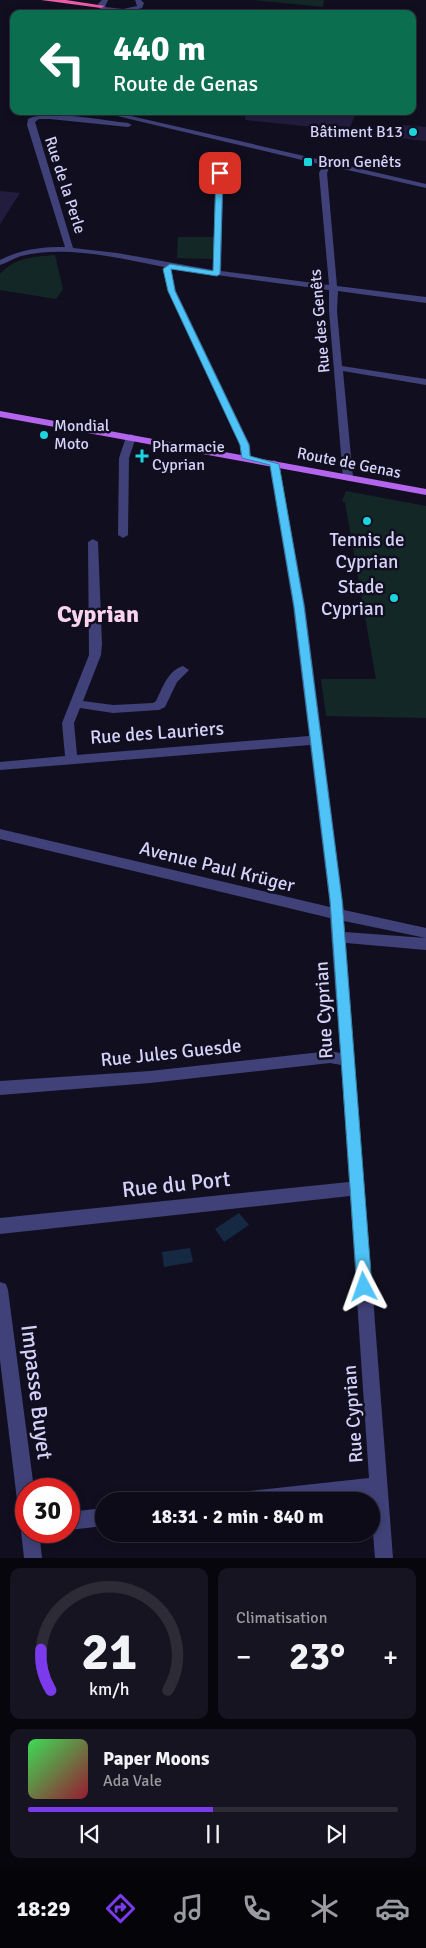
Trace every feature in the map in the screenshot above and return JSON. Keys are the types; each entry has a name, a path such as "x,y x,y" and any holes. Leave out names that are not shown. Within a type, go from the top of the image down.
{"highway":[{"path":"45,0 103,3"}],"main road":[{"name":"Route de Genas","path":"0,414 426,492"}],"street":[{"path":"131,10 140,7 141,3 138,0"},
{"path":"115,115 426,186"},
{"name":"Rue de la Perle","path":"70,251 31,121 50,117 129,126 140,121"},
{"path":"217,274 220,154"},
{"name":"Rue des Genêts","path":"328,163 323,173 348,478"},
{"path":"0,263 11,256 28,251 56,248 156,262 217,274 426,300"},
{"path":"170,266 167,269 172,291 245,445 246,458"},
{"path":"339,368 426,382"},
{"path":"123,535 124,458 131,437"},
{"name":"Rue Cyprian","path":"274,464 299,606 338,914 346,1060 384,1558"},
{"path":"71,758 68,723 95,655 93,542"},
{"path":"76,704 113,709 155,707 161,704 172,680 182,670"},
{"name":"Rue des Lauriers","path":"0,766 71,758 317,740"},
{"name":"Avenue Paul Krüger","path":"0,834 426,933"},
{"path":"339,937 426,944"},
{"name":"Rue Jules Guesde","path":"0,1088 150,1077 330,1057 346,1060"},
{"name":"Rue du Port","path":"0,1226 357,1188"},
{"name":"Impasse Buyet","path":"0,1290 23,1478"},
{"path":"324,1492 378,1486"},
{"path":"80,1520 95,1518"},
{"path":"31,1543 33,1558"}],"green space":[{"path":"253,0 324,0 323,7"},
{"path":"178,237 214,237 213,259 177,258"},
{"path":"55,255 63,289 56,299 0,290 0,274 12,264 39,256"},
{"name":"Stade Cyprian","path":"346,491 426,506 426,718 326,716 321,679 376,679 345,502 342,501"}],"water":[{"path":"239,1213 249,1225 224,1242 215,1229"},
{"path":"190,1248 193,1262 164,1267 162,1252"}],"building":[{"path":"246,115 355,115 350,127 327,125 325,128 245,120"},
{"name":"Bâtiment B13","path":"403,125 426,127 426,141 398,138"},
{"path":"0,191 20,193 0,224"}],"place":[{"name":"Bâtiment B13","path":"413,132"},
{"name":"Bron Genêts","path":"308,162"},
{"name":"Mondial Moto","path":"44,435"},
{"name":"Pharmacie Cyprian","path":"142,456"},
{"name":"Tennis de Cyprian","path":"367,521"},
{"name":"Stade Cyprian","path":"394,598"}],"district":[{"name":"Cyprian","path":"98,614"}],"route":[{"path":"220,173 217,274 170,266 167,269 172,291 245,445 246,458 274,464 299,606 336,900 346,1060 364,1287"}]}
